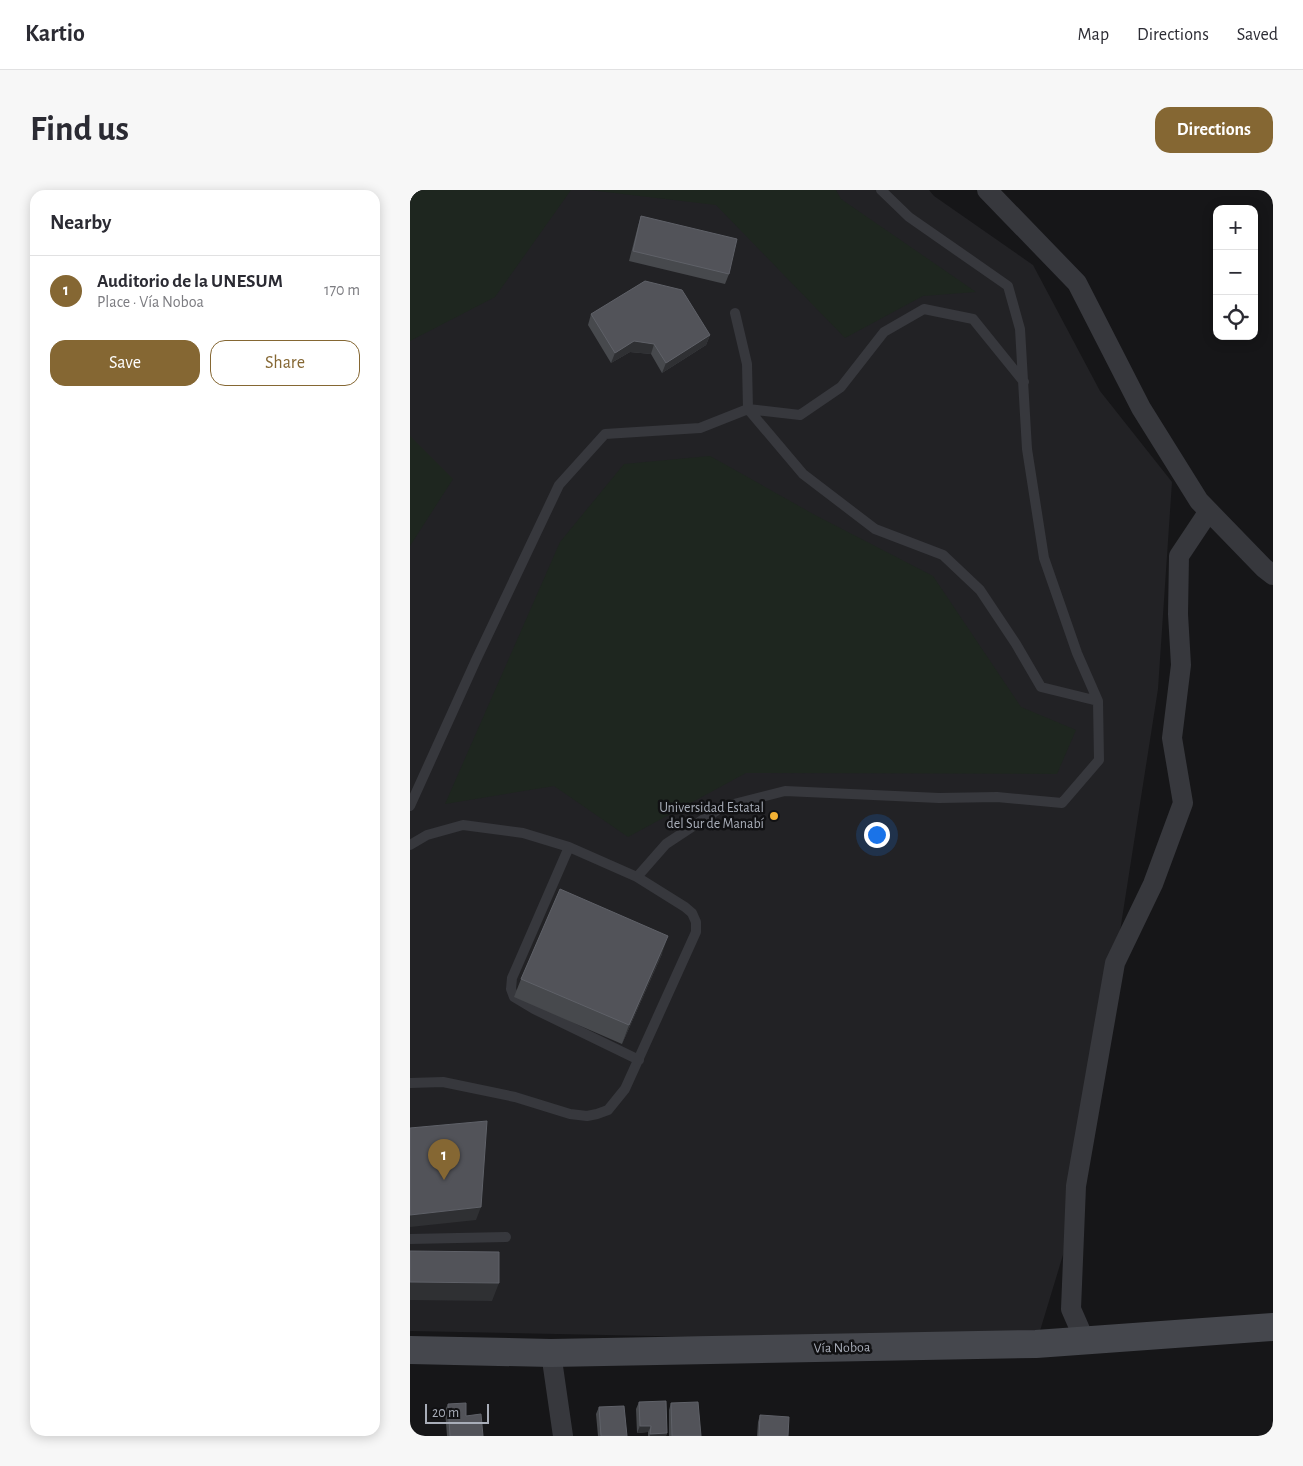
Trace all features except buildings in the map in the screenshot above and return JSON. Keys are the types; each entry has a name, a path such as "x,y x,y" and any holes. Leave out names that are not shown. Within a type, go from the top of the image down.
{"main road":[{"name":"Vía Noboa","path":"410,1350 551,1353 1036,1344 1273,1328"}],"street":[{"path":"988,190 1077,282 1141,408 1199,501 1273,575"},
{"path":"1085,1341 1071,1309 1076,1186 1115,963 1153,884 1183,803 1172,738 1180,665 1178,614 1179,556 1209,511"},
{"path":"551,1353 563,1436"}],"lane":[{"path":"637,877 666,844 722,807 785,791 930,798 997,797 1062,803 1099,760 1098,702 1077,653 1044,558 1028,450 1020,329 1008,286 909,217 881,190"},
{"path":"410,806 476,660 559,485 605,434 700,428 748,408 800,415 841,387 884,332 924,309 973,319 1024,382"},
{"path":"735,314 747,364 748,408 804,474 875,529 943,556 980,590 1016,644 1041,687 1098,702"},
{"path":"410,845 427,835 463,825 523,833 568,847 637,877 685,907 692,914 696,922 696,932 639,1060 625,1089 608,1110 586,1116 570,1114 515,1097 443,1082 410,1083"},
{"path":"568,847 512,978 511,989 514,997 534,1009 639,1060"},
{"path":"410,1239 506,1237"}],"shaded area":[{"name":"Universidad Estatal del Sur de Manabí","path":"410,190 929,190 934,196 1033,265 1100,391 1172,482 1158,689 1118,944 1066,1245 1036,1344 410,1331"},
{"path":"410,190 571,190 495,297 410,341"},
{"path":"589,190 836,190 841,199 976,292 923,296 845,338 716,205"},
{"path":"410,436 453,479 410,546"},
{"path":"710,456 815,515 933,576 1021,707 1076,730 1057,774 746,773 628,837 554,786 445,804 560,542 624,464"}],"place":[{"name":"Universidad Estatal del Sur de Manabí","path":"774,816"},
{"name":"Auditorio de la UNESUM","path":"444,1180"}]}
